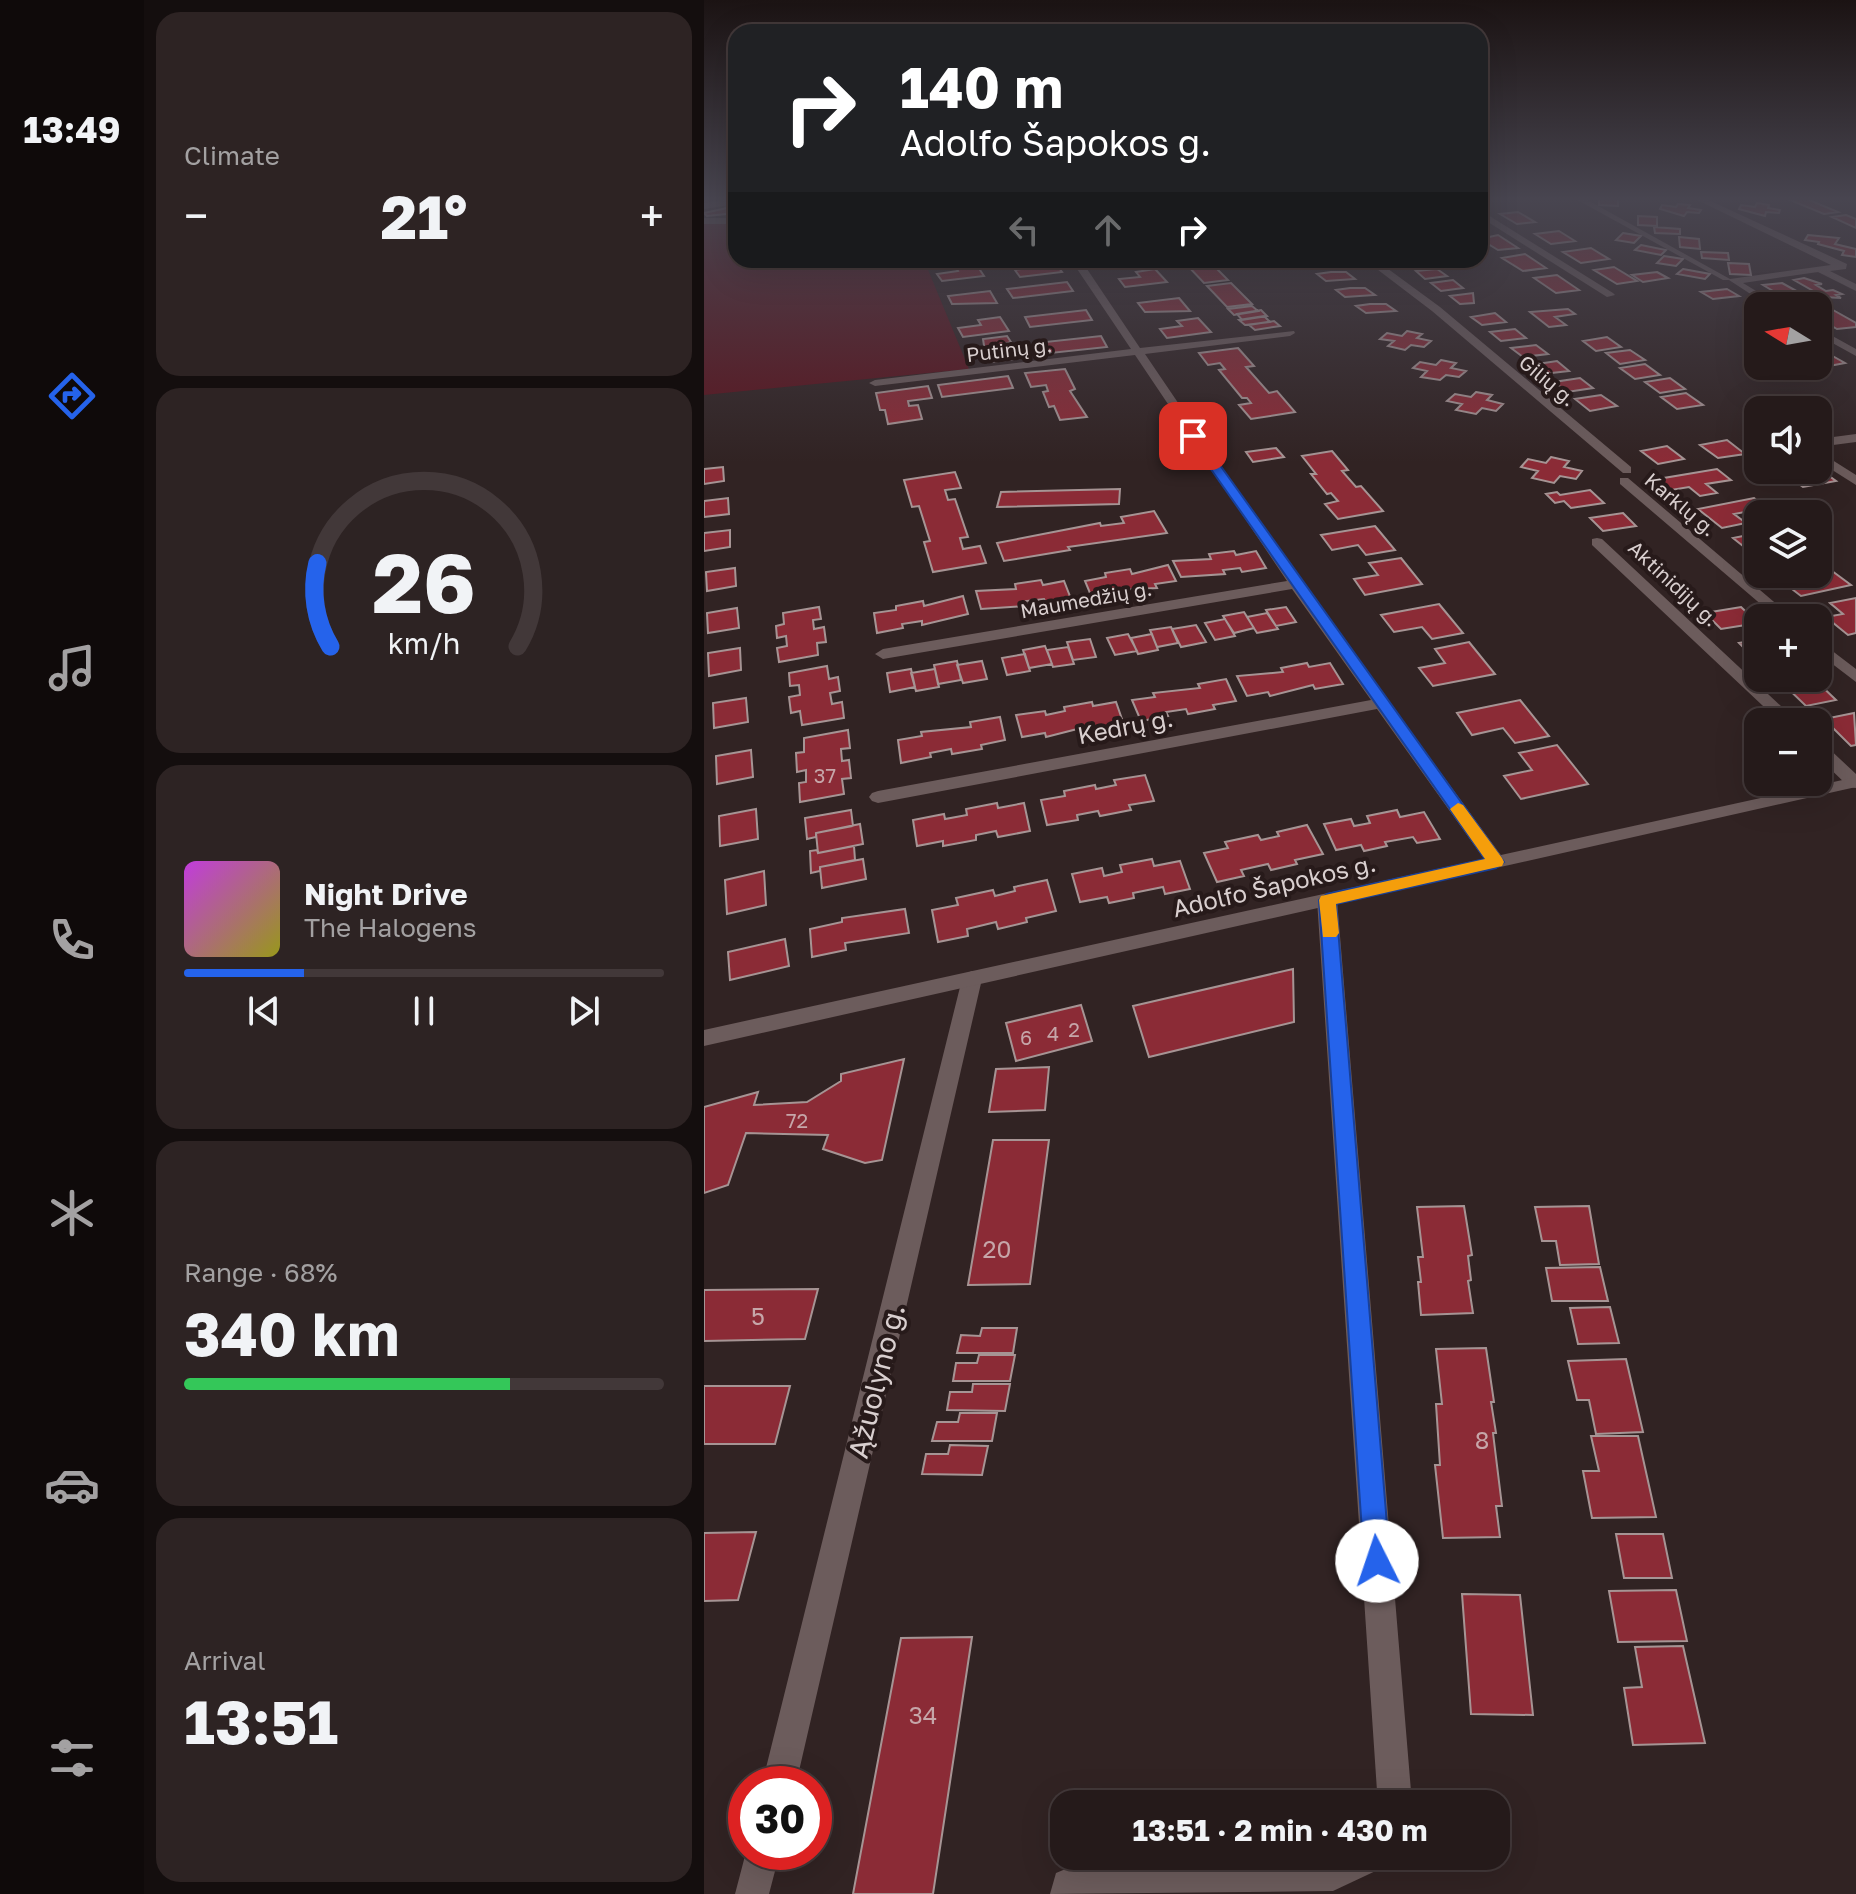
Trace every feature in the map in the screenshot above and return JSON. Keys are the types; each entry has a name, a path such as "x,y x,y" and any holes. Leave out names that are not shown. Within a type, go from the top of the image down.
{"street":[{"path":"1093,285 1296,584 1496,862"},
{"name":"Gilių g.","path":"1404,285 1436,309 1626,476"},
{"path":"1595,285 1610,295"},
{"name":"Putinų g.","path":"875,383 1290,333"},
{"path":"1832,339 1856,353"},
{"path":"1832,441 1856,438"},
{"path":"1832,465 1856,481"},
{"name":"Karklų g.","path":"1626,476 1770,604"},
{"name":"Aktinidijų g.","path":"1597,542 1775,708"},
{"name":"Maumedžių g.","path":"883,654 1296,584"},
{"path":"1832,657 1856,677"},
{"name":"Kedrų g.","path":"878,797 1382,703"},
{"path":"1832,761 1855,782"},
{"name":"Adolfo Šapokos g.","path":"704,1038 1855,782"},
{"path":"1327,900 1392,1790"},
{"name":"Ąžuolyno g.","path":"783,1766 972,979"},
{"path":"752,1894 758,1870"},
{"path":"1067,1894 1068,1885 1333,1874 1341,1870"}],"shaded area":[{"path":"704,285 934,285 969,369 704,395"}],"building":[{"path":"1069,285 1073,291 1013,298 1007,289"},
{"path":"1233,285 1252,304 1227,307 1207,286"},
{"path":"1434,285 1463,288 1441,291"},
{"path":"1545,285 1572,285 1579,290 1556,293"},
{"path":"1764,285 1786,285 1798,292 1775,292"},
{"path":"1804,285 1833,290 1842,294 1836,295 1841,298 1832,297 1832,292 1815,292"},
{"path":"1365,288 1375,295 1345,297 1336,290"},
{"path":"1727,289 1739,296 1713,299 1701,292"},
{"path":"990,291 997,303 952,304 948,296"},
{"path":"1473,293 1474,303 1460,304 1450,296"},
{"path":"1179,298 1190,311 1145,312 1138,303"},
{"path":"1386,304 1396,311 1366,313 1356,306"},
{"path":"1252,306 1258,311 1234,315 1228,309"},
{"path":"1568,309 1575,314 1555,317 1566,325 1549,327 1530,312"},
{"path":"1086,310 1092,320 1030,327 1025,317"},
{"path":"1261,310 1267,316 1242,320 1237,314"},
{"path":"1832,310 1856,323 1856,327 1837,329 1832,326"},
{"path":"1495,313 1506,322 1482,325 1471,317"},
{"path":"1264,316 1270,322 1245,325 1239,320"},
{"path":"1000,317 1009,331 963,337 958,328 981,325 978,320"},
{"path":"1198,318 1211,332 1167,338 1160,329 1182,326 1177,321"},
{"path":"1274,321 1280,326 1255,330 1249,325"},
{"path":"1515,329 1526,338 1501,341 1490,332"},
{"path":"1407,331 1422,334 1417,338 1431,341 1424,347 1411,345 1405,350 1388,346 1394,341 1380,339 1387,333 1402,336"},
{"path":"1007,336 1011,342 1007,343 1016,352 1012,353 1015,359 991,362 987,356 993,355 991,351 985,352 983,339"},
{"path":"1101,336 1107,347 1041,354 1036,343"},
{"path":"1607,337 1621,347 1596,351 1583,341"},
{"path":"1536,345 1548,354 1523,357 1511,348"},
{"path":"1238,348 1254,366 1246,367 1269,393 1277,391 1295,412 1251,419 1239,405 1251,403 1247,398 1242,398 1219,370 1225,369 1220,363 1208,365 1199,353"},
{"path":"1630,350 1645,360 1620,364 1606,353"},
{"path":"1832,356 1845,363 1832,365"},
{"path":"1441,360 1456,363 1451,368 1466,371 1459,377 1446,375 1440,380 1421,377 1427,371 1413,368 1420,362 1436,365"},
{"path":"1557,361 1569,371 1543,374 1531,365"},
{"path":"1645,364 1660,375 1635,379 1620,368"},
{"path":"1065,369 1075,389 1070,391 1087,417 1060,420 1054,406 1049,407 1043,392 1048,391 1046,385 1031,387 1025,373"},
{"path":"1008,376 1013,388 942,397 938,385"},
{"path":"1580,378 1593,388 1567,392 1554,382"},
{"path":"1670,378 1685,389 1660,393 1645,382"},
{"path":"928,386 932,398 908,401 909,406 918,405 922,419 888,424 885,410 880,410 876,393"},
{"path":"1476,392 1492,395 1487,400 1503,404 1496,411 1482,408 1476,414 1456,410 1462,404 1447,401 1455,394 1471,397"},
{"path":"1686,393 1703,405 1677,409 1661,397"},
{"path":"1601,395 1617,406 1590,411 1575,399"},
{"path":"1727,440 1744,454 1718,458 1700,445"},
{"path":"1667,446 1684,459 1658,464 1641,451"},
{"path":"1276,448 1284,457 1253,462 1246,452"},
{"path":"1332,451 1348,470 1342,471 1356,487 1361,486 1383,511 1338,519 1325,504 1338,501 1331,493 1327,494 1311,474 1316,474 1302,456"},
{"path":"1551,457 1569,461 1564,467 1582,471 1576,479 1560,476 1554,483 1532,478 1538,471 1521,467 1528,459 1546,463"},
{"path":"723,467 724,481 704,484 704,469"},
{"path":"1717,469 1731,480 1706,484 1717,493 1700,496 1689,487 1665,491 1652,480"},
{"path":"955,472 961,488 945,490 948,500 955,499 968,537 960,538 963,549 980,546 986,563 933,572 924,542 930,541 919,506 912,507 904,480"},
{"path":"1120,489 1119,504 997,507 1001,492"},
{"path":"1590,490 1604,503 1571,508 1564,501 1555,503 1546,494 1557,492 1560,495"},
{"path":"728,498 729,514 704,517 704,501"},
{"path":"1754,498 1756,500 1744,500 1744,512 1734,514 1744,523 1722,528 1698,509"},
{"path":"1154,511 1167,533 1068,547 1070,550 1004,561 997,543 1100,523 1101,526 1124,523 1121,517"},
{"path":"1623,513 1636,526 1603,531 1590,518"},
{"path":"1375,526 1395,550 1366,555 1358,545 1332,550 1321,535"},
{"path":"730,530 730,547 704,551 704,533"},
{"path":"1744,536 1744,547 1733,538"},
{"path":"1234,551 1236,555 1256,551 1266,568 1242,572 1240,568 1223,570 1225,574 1181,577 1173,561 1211,559 1209,554"},
{"path":"1401,558 1422,584 1365,595 1354,579 1378,575 1369,563"},
{"path":"1168,565 1176,581 1155,584 1157,588 1115,590 1117,595 1092,598 1085,581 1106,577 1105,573 1130,569 1132,574"},
{"path":"735,568 736,586 707,591 706,572"},
{"path":"1832,571 1851,585 1801,596 1791,588 1832,588"},
{"path":"1041,580 1043,585 1064,581 1071,599 1046,603 1044,599 1026,601 1027,606 981,609 976,591 1016,589 1015,584"},
{"path":"963,596 968,614 922,625 922,621 902,624 903,628 877,633 874,613 896,610 896,606 923,601 924,606"},
{"path":"1856,598 1856,633 1848,635 1832,622 1832,616 1843,614 1830,603"},
{"path":"1439,604 1463,633 1432,639 1422,627 1394,632 1381,615"},
{"path":"819,607 821,619 813,620 814,629 824,627 826,642 817,643 818,655 779,662 777,648 787,646 786,636 777,638 776,626 784,624 783,613"},
{"path":"1286,607 1296,622 1276,626 1266,610"},
{"path":"1741,607 1744,610 1744,625 1721,629 1705,613"},
{"path":"737,608 739,628 708,633 707,613"},
{"path":"1244,612 1254,628 1234,633 1223,616"},
{"path":"1267,613 1278,629 1257,633 1247,617"},
{"path":"1225,619 1235,636 1215,640 1205,623"},
{"path":"1196,625 1206,642 1181,647 1172,629"},
{"path":"1171,627 1178,643 1157,647 1150,630"},
{"path":"1128,634 1137,651 1115,655 1107,638"},
{"path":"1152,634 1158,650 1138,654 1131,638"},
{"path":"1090,639 1096,657 1073,660 1067,642"},
{"path":"1469,642 1495,674 1433,686 1419,668 1445,663 1435,649"},
{"path":"1045,646 1052,664 1029,668 1023,650"},
{"path":"1068,647 1074,664 1053,667 1047,650"},
{"path":"740,648 741,670 709,676 708,653"},
{"path":"1025,654 1030,671 1007,675 1002,658"},
{"path":"957,661 961,680 938,684 934,665"},
{"path":"982,661 987,679 963,683 957,665"},
{"path":"1307,663 1309,667 1330,663 1343,684 1315,689 1313,685 1270,696 1268,692 1247,696 1237,676 1283,672 1281,668"},
{"path":"827,666 829,679 838,677 840,691 830,693 832,704 842,702 844,718 802,725 800,711 791,713 789,697 800,695 799,685 790,686 789,673"},
{"path":"911,669 915,687 890,692 887,673"},
{"path":"935,669 939,687 916,691 911,673"},
{"path":"1226,679 1236,701 1213,705 1215,709 1188,714 1186,709 1166,712 1168,716 1141,721 1132,700 1155,697 1153,693 1200,688 1198,684"},
{"path":"1791,692 1828,692 1836,700 1806,706"},
{"path":"746,698 748,722 714,728 713,703"},
{"path":"1520,700 1549,736 1515,743 1503,728 1472,735 1457,713"},
{"path":"1092,702 1093,706 1116,702 1124,725 1095,730 1093,725 1046,737 1045,733 1022,737 1016,715 1045,711 1046,715 1065,711 1064,707"},
{"path":"1854,713 1856,745 1851,746 1832,727 1832,717"},
{"path":"1000,717 1005,740 981,745 982,749 952,754 951,749 901,763 898,740 922,736 921,732 971,727 970,722"},
{"path":"848,730 850,748 841,749 842,761 849,760 851,778 842,779 844,794 800,802 799,783 806,782 806,770 797,772 796,753 804,752 804,738"},
{"path":"1557,745 1588,784 1521,799 1504,776 1532,770 1519,753"},
{"path":"751,750 753,777 717,784 716,756"},
{"path":"1145,775 1154,801 1129,805 1131,810 1100,816 1098,811 1077,815 1078,820 1047,825 1041,800 1065,796 1064,791 1095,785 1096,789 1116,785 1114,780"},
{"path":"997,803 998,808 1024,803 1030,831 998,837 996,831 976,835 976,840 943,846 943,841 917,846 913,820 944,814 945,819 967,815 966,809"},
{"path":"756,809 758,839 720,846 719,816"},
{"path":"851,810 853,826 816,833 816,837 807,839 805,818"},
{"path":"1397,810 1400,817 1424,812 1440,839 1417,843 1413,837 1385,842 1387,846 1364,851 1361,845 1336,850 1324,824 1351,819 1354,826 1370,823 1367,816"},
{"path":"860,824 863,844 818,853 816,833"},
{"path":"1307,825 1323,854 1295,860 1297,864 1271,870 1268,864 1241,870 1244,876 1217,882 1204,853 1228,848 1225,842 1258,835 1261,840 1279,836 1277,832"},
{"path":"854,846 855,860 820,867 820,871 811,873 810,851 817,850 818,853"},
{"path":"863,859 866,879 822,888 820,867"},
{"path":"1152,859 1154,866 1180,861 1190,889 1165,894 1163,887 1133,893 1134,898 1109,903 1107,897 1080,902 1072,874 1102,868 1104,876 1122,872 1120,865"},
{"path":"764,871 766,905 727,914 725,880"},
{"path":"1047,880 1056,911 998,929 996,922 967,929 968,936 938,942 932,910 958,905 956,898 993,890 995,896 1015,891 1014,887"},
{"path":"905,909 909,933 845,943 846,950 812,957 810,929 842,922 842,918"},
{"path":"785,939 789,966 730,980 728,952"},
{"path":"1293,969 1294,1022 1149,1057 1133,1006"},
{"path":"1081,1005 1092,1041 1016,1061 1006,1023"},
{"path":"904,1059 882,1160 865,1163 823,1149 828,1135 746,1133 728,1185 704,1193 704,1107 758,1092 754,1105 807,1102 841,1081 841,1074"},
{"path":"1049,1067 1045,1110 989,1112 996,1069"},
{"path":"993,1140 1049,1140 1030,1284 968,1285"},
{"path":"1464,1206 1472,1255 1468,1256 1471,1280 1468,1281 1473,1313 1421,1315 1418,1257 1423,1257 1417,1207"},
{"path":"1589,1206 1599,1264 1560,1265 1556,1241 1542,1241 1535,1207"},
{"path":"1600,1267 1608,1301 1552,1301 1546,1268"},
{"path":"818,1289 805,1339 704,1341 704,1290"},
{"path":"1610,1307 1619,1343 1578,1344 1570,1308"},
{"path":"982,1328 1017,1328 1013,1353 957,1353 961,1335 980,1336"},
{"path":"1486,1348 1494,1402 1491,1402 1496,1433 1493,1433 1502,1506 1496,1506 1500,1537 1443,1538 1435,1465 1440,1465 1436,1404 1442,1404 1436,1349"},
{"path":"979,1355 1015,1355 1010,1381 953,1381 956,1363 977,1363"},
{"path":"1626,1359 1643,1432 1596,1434 1589,1400 1577,1400 1568,1361"},
{"path":"973,1384 1010,1384 1005,1411 947,1410 950,1392 972,1392"},
{"path":"704,1386 790,1386 775,1444 704,1444"},
{"path":"960,1413 997,1413 992,1441 932,1441 937,1422 958,1422"},
{"path":"1591,1436 1638,1436 1656,1517 1592,1518 1583,1471 1599,1471"},
{"path":"950,1445 988,1446 982,1475 922,1474 926,1454 948,1454"},
{"path":"756,1532 738,1600 704,1601 704,1533"},
{"path":"1616,1534 1663,1534 1672,1578 1624,1578"},
{"path":"1676,1590 1687,1641 1618,1642 1609,1591"},
{"path":"1462,1594 1520,1595 1533,1715 1471,1714"},
{"path":"972,1637 933,1894 853,1894 901,1638"},
{"path":"1683,1646 1705,1743 1633,1745 1624,1688 1642,1687 1635,1647"}],"slow traffic":[{"path":"1330,933 1327,900 1496,862 1458,809"}],"route":[{"path":"1193,436 1496,862 1327,900 1377,1561"}]}
